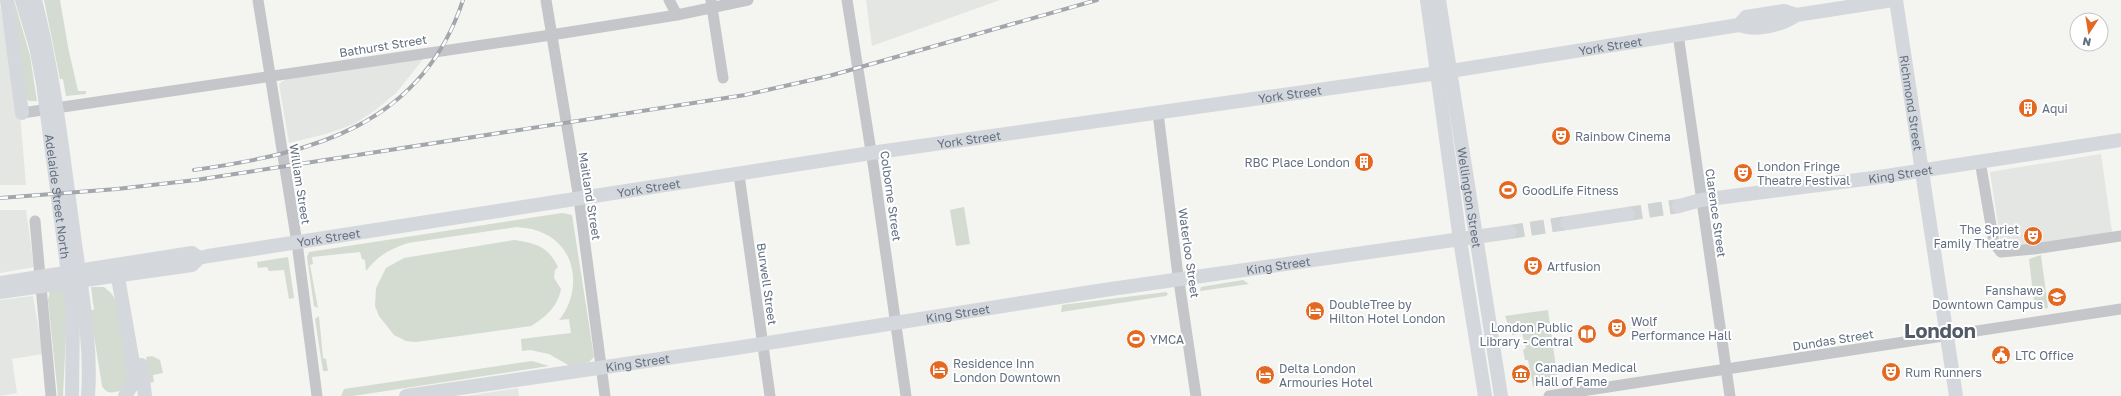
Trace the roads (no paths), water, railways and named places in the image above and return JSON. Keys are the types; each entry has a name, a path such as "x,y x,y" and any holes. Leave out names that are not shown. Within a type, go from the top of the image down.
{"main road":[{"path":"7,0 22,112"},
{"name":"Adelaide Street North","path":"22,0 48,82"},
{"name":"Adelaide Street North","path":"35,0 48,82 78,311 88,355 88,396"},
{"name":"Wellington Street","path":"1427,0 1444,71 1455,98 1475,237 1501,396"},
{"name":"Wellington Street","path":"1439,0 1444,71 1460,240 1485,396"},
{"name":"York Street","path":"0,292 41,282 121,270 192,265 200,258 739,175 871,153 1444,71 1738,24 1748,28 1786,22 1796,15 1893,0"},
{"name":"Richmond Street","path":"1896,0 1956,396"},
{"path":"1455,98 1461,80 1475,66"},
{"name":"King Street","path":"1680,206 1701,200 1922,170 2121,140"},
{"path":"1567,223 1628,214"},
{"name":"King Street","path":"406,396 601,368 1104,290 1180,281 1510,232"},
{"path":"121,270 122,301 134,377 130,392 125,396"},
{"path":"121,270 145,396"},
{"name":"York Street","path":"0,283 95,279 121,270"},
{"path":"95,279 110,287 122,301"},
{"name":"Adelaide Street North","path":"72,396 78,311"},
{"path":"88,355 94,388 100,396"},
{"path":"135,396 143,380"}],"street":[{"name":"William Street","path":"258,0 297,243 317,396"},
{"name":"Maitland Street","path":"546,0 579,199 605,396"},
{"path":"669,0 676,15"},
{"name":"Bathurst Street","path":"22,112 551,35 676,15 711,4 748,0"},
{"name":"Colborne Street","path":"847,0 906,396"},
{"path":"711,4 723,78"},
{"name":"Clarence Street","path":"1678,34 1730,396"},
{"name":"Waterloo Street","path":"1158,113 1196,396"},
{"path":"1980,161 1994,243 2001,252 2034,249 2121,236"},
{"name":"Burwell Street","path":"739,175 770,396"},
{"path":"35,221 51,396"},
{"name":"Dundas Street","path":"1549,396 2121,310"}],"tunnel":[{"path":"1628,214 1679,206"},
{"path":"1510,232 1567,223"}],"railway":[{"path":"194,170 280,154 320,142 357,126 391,105 420,77 445,43 463,0"},
{"path":"0,198 117,189 196,180 745,95 829,76 1097,0"}],"place":[{"name":"Aqui","path":"2028,108"},
{"name":"Rainbow Cinema","path":"1561,136"},
{"name":"RBC Place London","path":"1364,162"},
{"name":"London Fringe Theatre Festival","path":"1743,173"},
{"name":"GoodLife Fitness","path":"1508,190"},
{"name":"The Spriet Family Theatre","path":"2033,236"},
{"name":"Artfusion","path":"1533,266"},
{"name":"Fanshawe Downtown Campus","path":"2057,297"},
{"name":"DoubleTree by Hilton Hotel London","path":"1315,311"},
{"name":"Wolf Performance Hall","path":"1617,328"},
{"name":"London Public Library - Central","path":"1587,334"},
{"name":"YMCA","path":"1136,339"},
{"name":"LTC Office","path":"2001,355"},
{"name":"Residence Inn London Downtown","path":"939,370"},
{"name":"Rum Runners","path":"1891,372"},
{"name":"Canadian Medical Hall of Fame","path":"1521,374"},
{"name":"Delta London Armouries Hotel","path":"1265,375"}],"district":[{"name":"London","path":"1940,330"}]}
